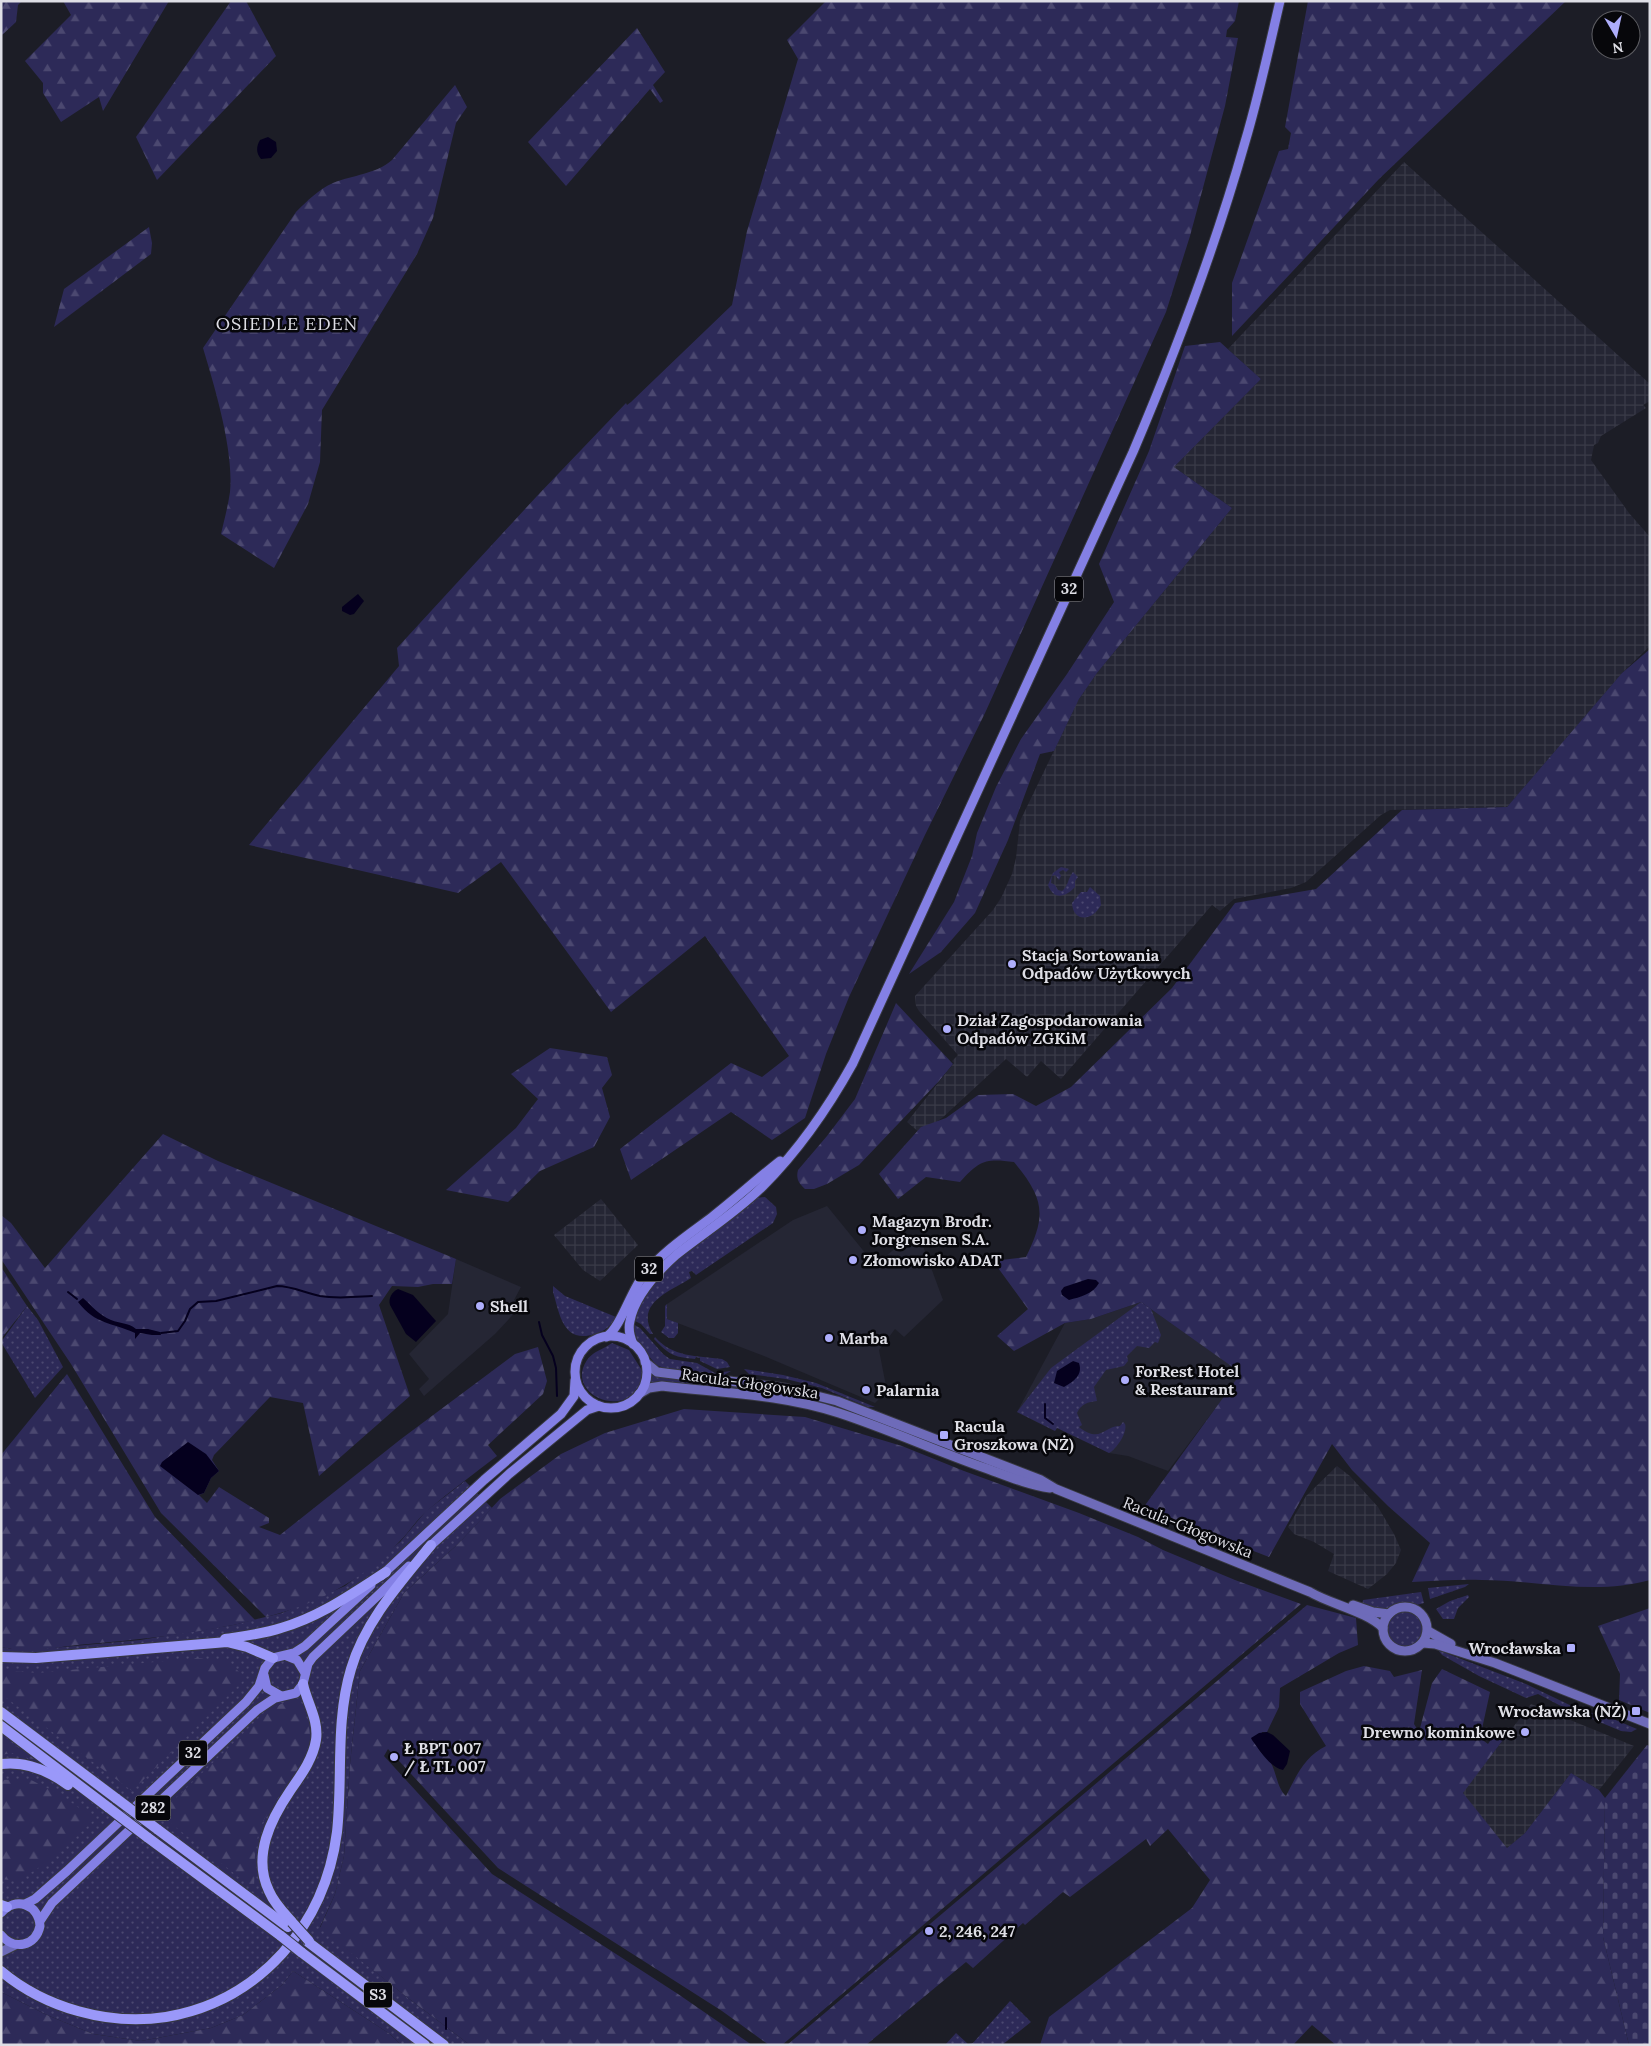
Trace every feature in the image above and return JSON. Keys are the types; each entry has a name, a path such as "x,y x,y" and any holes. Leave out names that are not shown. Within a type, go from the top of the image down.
{"highway":[{"path":"4,1973 49,2000 80,2011 128,2019 150,2019 192,2011 229,1996 248,1984 284,1952 307,1921 316,1905 332,1859 338,1813 342,1716 351,1666 367,1631 378,1613 432,1545"},
{"path":"1,1658 36,1658 197,1643 281,1629 341,1601 386,1572"},
{"path":"197,1643 236,1643 273,1658"},
{"path":"290,1924 268,1890 263,1870 263,1852 265,1838 273,1818 306,1766 315,1743 316,1724 304,1679"},
{"name":"S3","path":"1,1712 157,1829 290,1924 310,1943 444,2045"},
{"name":"S3","path":"1,1726 425,2045"},
{"path":"1,1764 17,1764 37,1768 60,1779 96,1804 109,1808"}],"main road":[{"name":"32","path":"645,1362 633,1344 629,1328 632,1312 638,1299 656,1274 676,1255 762,1186 794,1150 830,1103 853,1063 1133,452 1161,386 1187,320 1234,179 1258,94 1280,1"},
{"name":"32","path":"3,1908 19,1903 25,1904 35,1899 246,1702 259,1686 268,1663 273,1658 294,1654 316,1637 484,1480 561,1414 574,1396 575,1366 580,1354 589,1345 600,1338 606,1337 616,1328 632,1292 642,1276 673,1245 711,1218 794,1150"},
{"path":"606,1337 620,1338 633,1344"},
{"path":"575,1380 586,1398 599,1406 621,1407 631,1402 639,1394 646,1379 645,1362"},
{"name":"Racula-Głogowska","path":"645,1362 657,1372 785,1388 837,1401 1041,1480 1056,1489 1310,1592 1323,1600 1374,1620 1383,1628"},
{"name":"Racula-Głogowska","path":"639,1394 649,1388 662,1386 747,1394 798,1402 852,1418 1034,1486 1056,1489"},
{"path":"264,1673 265,1683 268,1688 281,1696 291,1695 296,1692 304,1679 308,1664 317,1652 509,1474 587,1410 599,1406"},
{"name":"Racula-Głogowska","path":"1310,1592 1373,1612 1389,1614"},
{"path":"1400,1607 1415,1609 1425,1618 1428,1631 1423,1643 1412,1650 1394,1648 1386,1640 1383,1628 1389,1614 1400,1607"},
{"path":"1428,1631 1470,1655"},
{"path":"1423,1643 1435,1644 1470,1655 1650,1724"},
{"path":"287,1656 297,1660 304,1679"},
{"name":"282","path":"40,1921 47,1909 58,1898 240,1725 262,1705 281,1696"},
{"path":"1,1952 14,1945 25,1944 33,1940 39,1931 40,1921 33,1909 25,1904"},
{"path":"1,1936 14,1945"}],"shaded area":[{"path":"268,137 276,142 277,151 271,158 261,159 257,152 258,145 260,140"},
{"path":"1404,162 1650,384 1650,401 1643,405 1646,408 1601,436 1598,443 1594,445 1591,460 1629,513 1650,537 1650,646 1623,672 1507,807 1390,810 1381,815 1306,882 1291,888 1234,899 1220,911 1212,905 1061,1079 1041,1061 1027,1077 1006,1059 942,1118 920,1133 907,1122 954,1063 952,1061 958,1055 919,1011 916,1006 915,996 993,910 1001,898 1012,874 1016,858 1020,821 1079,699 1097,673 1232,508 1174,467 1261,379 1228,349"},
{"path":"358,594 364,601 354,614 350,615 342,611 342,607"},
{"path":"601,1199 638,1245 600,1281 583,1270 554,1235"},
{"path":"827,1206 875,1265 903,1242 919,1235 943,1300 904,1337 895,1329 879,1350 887,1391 875,1403 764,1356 667,1319 667,1304 793,1220"},
{"path":"456,1259 521,1287 514,1300 522,1305 495,1334 424,1396 419,1389 429,1379 409,1354 448,1314"},
{"path":"1088,1279 1096,1280 1099,1283 1090,1292 1069,1300 1062,1295 1061,1291 1064,1287"},
{"path":"398,1289 413,1295 436,1321 416,1342 406,1334 390,1305 391,1296"},
{"path":"83,1298 99,1313 111,1320 130,1325 136,1329 160,1332 161,1335 140,1333 135,1339 135,1333 104,1322 91,1315 78,1302"},
{"path":"1141,1302 1242,1373 1168,1471 1128,1456 1109,1453 1058,1427 1055,1431 1017,1412 1065,1323 1091,1319"},
{"path":"1073,1361 1079,1363 1080,1367 1077,1377 1064,1387 1054,1383 1057,1371"},
{"path":"188,1442 206,1454 219,1471 211,1478 204,1493 198,1495 160,1466 162,1462"},
{"path":"1337,1466 1350,1476 1378,1507 1401,1550 1396,1563 1387,1574 1368,1589 1328,1571 1334,1554 1314,1542 1294,1534 1288,1527 1306,1496"},
{"path":"1531,1704 1634,1746 1599,1790 1571,1773 1525,1833 1507,1848 1462,1793"},
{"path":"1267,1732 1273,1735 1290,1751 1287,1764 1283,1770 1274,1766 1262,1754 1251,1738 1259,1733"}],"green space":[{"path":"1,1 22,1 18,5 16,22 1,36"},
{"path":"63,1 169,1 103,111 99,97 61,122 43,93 43,83 25,61 71,15"},
{"path":"231,1 246,1 276,56 157,180 136,137"},
{"path":"826,1 1239,1 1235,21 1227,30 1226,37 1238,38 1225,106 1190,236 1166,312 985,713 849,997 826,1054 805,1118 772,1140 731,1112 631,1180 620,1149 731,1063 762,1077 789,1056 705,936 611,1012 501,862 458,893 249,845 399,666 397,648 537,496 626,403 627,405 631,402 732,305 747,231 798,59 787,40"},
{"path":"1308,1 1566,1 1379,179 1232,336 1232,283 1279,151 1288,149 1291,133 1285,127"},
{"path":"637,28 665,72 653,85 663,101 660,103 650,89 566,186 528,142"},
{"path":"455,85 467,107 456,123 433,218 417,254 322,410 320,462 308,504 274,568 221,534 230,492 229,458 222,420 203,348 296,212 313,196 333,183 386,165"},
{"path":"149,227 152,243 151,254 54,327 64,289"},
{"path":"1220,342 1261,379 1174,467 1232,508 1097,673 1079,699 1054,751 1040,754 1008,840 975,913 941,952 909,974 954,902 972,856 977,833 996,787 1021,739 1067,674 1114,602 1099,564 1149,451 1185,346"},
{"path":"1650,649 1650,1580 1608,1587 1482,1580 1412,1582 1430,1543 1388,1506 1352,1470 1332,1444 1269,1557 1143,1508 1241,1373 1141,1302 1091,1319 1065,1323 1014,1351 997,1336 1028,1309 993,1261 1026,1257 1033,1242 1037,1230 1039,1207 1037,1197 1024,1175 1014,1162 989,1161 972,1169 960,1182 926,1177 898,1199 879,1174 921,1127 946,1118 978,1095 1013,1094 1036,1106 1071,1087 1172,988 1235,903 1316,889 1402,810 1507,807 1622,673"},
{"path":"1061,867 1069,869 1066,872 1063,870 1059,872 1061,876 1059,880 1055,875 1052,876 1051,883 1058,890 1062,891 1064,889 1073,872 1078,877 1075,881 1075,887 1068,893 1060,896 1053,893 1048,885 1053,873"},
{"path":"1090,887 1100,896 1101,905 1089,917 1080,917 1073,909 1072,903 1081,892 1087,892"},
{"path":"896,1003 953,1064 859,1165 827,1184 814,1189 805,1189 798,1180 798,1170 855,1099"},
{"path":"550,1048 607,1057 612,1075 602,1088 610,1117 594,1147 540,1171 508,1202 446,1190 516,1128 538,1099 511,1074"},
{"path":"163,1134 218,1161 456,1259 452,1284 433,1284 418,1287 392,1286 379,1305 410,1396 319,1476 303,1403 270,1397 214,1455 212,1460 219,1471 211,1478 204,1493 199,1495 207,1503 219,1487 269,1518 269,1523 259,1527 280,1535 401,1439 515,1354 538,1347 547,1381 543,1394 488,1445 497,1456 424,1514 386,1555 355,1579 321,1598 266,1617 161,1513 71,1364 1,1259 1,1215 11,1223 45,1268"},
{"path":"765,1197 776,1207 777,1214 773,1223 696,1275 692,1271 689,1272 691,1278 657,1299 651,1306 648,1314 648,1323 653,1334 650,1334 641,1324 633,1320 642,1300 668,1266 702,1237 756,1198"},
{"path":"1,1267 27,1306 1,1339"},
{"path":"553,1286 565,1296 616,1317 610,1326 602,1331 584,1336 576,1335 569,1331 561,1318"},
{"path":"1141,1302 1151,1309 1161,1335 1158,1343 1155,1342 1149,1348 1137,1346 1127,1356 1128,1361 1124,1366 1106,1370 1094,1387 1097,1401 1085,1404 1077,1413 1082,1425 1079,1427 1092,1434 1101,1433 1120,1426 1123,1422 1125,1424 1123,1436 1112,1451 1109,1453 1057,1428 1055,1431 1017,1412 1051,1368"},
{"path":"667,1304 667,1319 678,1323 678,1333 674,1338 669,1338 661,1332 665,1326 665,1306"},
{"path":"27,1306 38,1320 63,1367 35,1398 1,1342"},
{"path":"633,1324 640,1328 663,1354 670,1359 697,1363 715,1373 731,1371 722,1376 664,1368 656,1365 637,1341"},
{"path":"655,1337 662,1344 677,1352 722,1359 730,1367 717,1369 700,1361 700,1358 688,1358 672,1354 654,1339"},
{"path":"612,1343 629,1350 643,1372 638,1388 628,1398 616,1401 603,1400 592,1394 584,1385 582,1373 589,1357"},
{"path":"744,1369 783,1375 816,1383 875,1407 868,1407 822,1388 786,1379 749,1374"},
{"path":"67,1374 155,1517 255,1620 189,1633 144,1639 39,1649 20,1650 1,1647 1,1455"},
{"path":"651,1375 785,1392 829,1402 897,1429 896,1431 753,1392 650,1382"},
{"path":"684,1409 805,1417 902,1446 1079,1513 1235,1580 1301,1604 782,2045 769,2045 722,2011 498,1868 388,1749 384,1756 492,1874 678,1994 752,2045 470,2045 320,1928 335,1894 344,1856 350,1764 360,1671 404,1593 458,1544 500,1499 561,1454 605,1433"},
{"path":"465,1481 492,1508 458,1544 404,1593 360,1671 350,1764 344,1856 335,1894 320,1927 470,2045 401,2045 390,2034 293,1971 282,1985 243,2015 211,2028 141,2041 93,2034 47,2015 1,1992 1,1647 11,1649 52,1648 140,1640 233,1625 282,1613 345,1586 400,1542 426,1511"},
{"path":"1469,1584 1465,1587 1430,1599 1428,1588"},
{"path":"1421,1592 1424,1603 1417,1605 1399,1605 1386,1611 1362,1606 1363,1600"},
{"path":"1468,1595 1469,1597 1458,1608 1454,1619 1443,1619 1436,1609 1450,1601"},
{"path":"1307,1605 1356,1618 1358,1645 1339,1653 1280,1688 1279,1707 1267,1732 1262,1732 1258,1748 1272,1764 1278,1784 1283,1792 1286,1796 1307,1761 1312,1755 1326,1746 1300,1704 1300,1692 1346,1671 1364,1666 1390,1671 1394,1677 1422,1670 1414,1724 1419,1732 1432,1683 1442,1669 1490,1692 1480,1738 1488,1744 1496,1732 1512,1728 1463,1793 1507,1848 1525,1833 1571,1773 1599,1790 1605,1798 1603,1937 1629,2045 1336,2045 1312,2025 1293,2045 1040,2045 1049,2017 1192,1908 1210,1880 1168,1829 1150,1846 1146,1839 1070,1897 1063,1892 1025,1925 1023,1923 973,1968 966,1962 866,2045 787,2045"},
{"path":"1650,1608 1650,1713 1619,1700 1620,1674 1598,1626"},
{"path":"1405,1611 1417,1617 1423,1629 1417,1641 1405,1647 1393,1641 1387,1629 1393,1617"},
{"path":"1438,1650 1526,1684 1580,1710 1606,1716 1637,1729 1631,1732 1621,1731 1538,1694 1526,1698 1479,1676 1442,1655"},
{"path":"197,1658 227,1661 246,1678 132,1791 1,1694 1,1670 38,1673"},
{"path":"299,1699 309,1726 309,1747 304,1759 272,1806 260,1829 255,1851 254,1889 159,1814 264,1714 281,1704"},
{"path":"1,1735 37,1761 12,1753 1,1755"},
{"path":"1647,1745 1650,1746 1650,2045 1629,2045 1603,1937 1605,1798"},
{"path":"29,1779 59,1794 95,1819 53,1859 17,1881 1,1879 1,1780"},
{"path":"293,1971 390,2034 401,2045 1,2045 1,1992 47,2015 93,2034 141,2041 211,2028 243,2015 282,1985"},
{"path":"1010,2001 1031,2022 1002,2045 945,2045 956,2033 968,2044 973,2043"}],"waterway":[{"path":"161,1333 178,1331 190,1309 198,1302 216,1301 277,1286 326,1297 372,1296"},
{"path":"68,1292 77,1299"},
{"path":"539,1322 542,1335 553,1356 556,1368 557,1396"},
{"path":"1045,1404 1045,1418 1053,1424"},
{"path":"446,2018 446,2029"}],"place":[{"name":"Stacja Sortowania Odpadów Użytkowych","path":"1012,964"},
{"name":"Dział Zagospodarowania Odpadów ZGKiM","path":"947,1029"},
{"name":"Magazyn Brodr. Jorgrensen S.A.","path":"862,1230"},
{"name":"Złomowisko ADAT","path":"853,1260"},
{"name":"Shell","path":"480,1306"},
{"name":"Marba","path":"829,1338"},
{"name":"ForRest Hotel & Restaurant","path":"1125,1380"},
{"name":"Palarnia","path":"866,1390"},
{"name":"Racula Groszkowa (NŻ)","path":"944,1435"},
{"name":"Wrocławska","path":"1571,1648"},
{"name":"Wrocławska (NŻ)","path":"1636,1711"},
{"name":"Drewno kominkowe","path":"1525,1732"},
{"name":"Ł BPT 007 / Ł TL 007","path":"394,1757"},
{"name":"2, 246, 247","path":"929,1931"}],"district":[{"name":"OSIEDLE EDEN","path":"287,324"}]}
